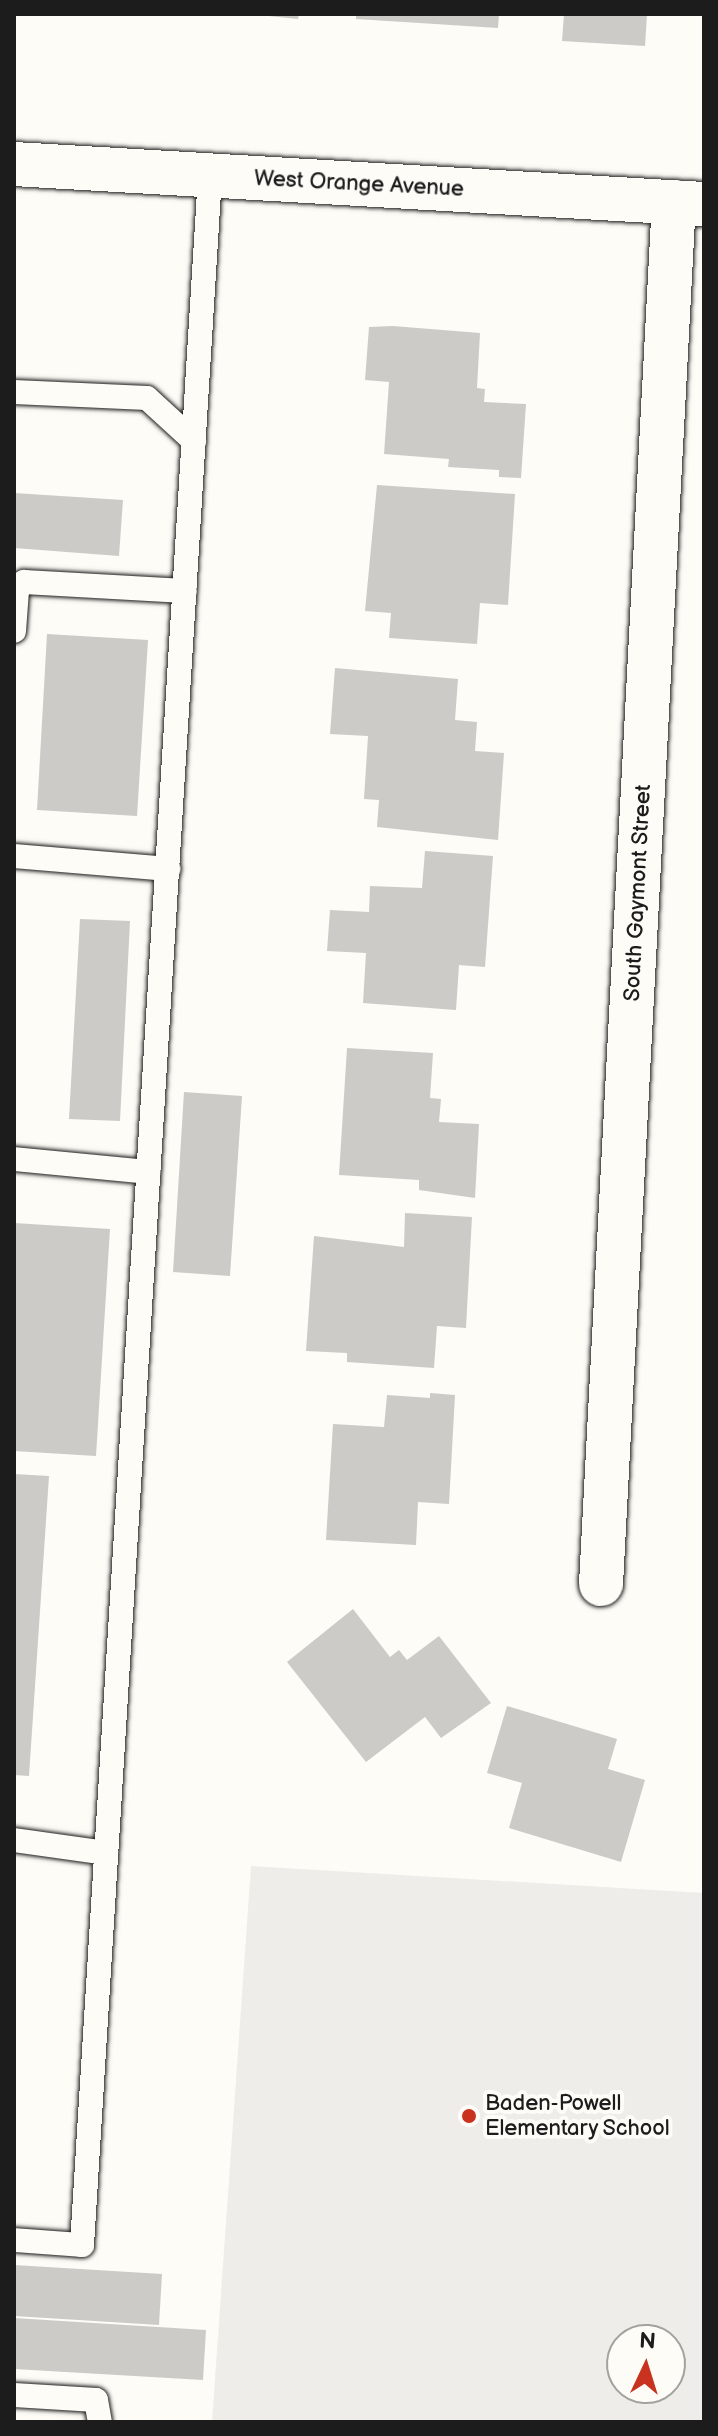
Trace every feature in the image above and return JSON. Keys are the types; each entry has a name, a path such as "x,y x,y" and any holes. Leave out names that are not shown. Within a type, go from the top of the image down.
{"street":[{"name":"West Orange Avenue","path":"14,164 689,203"},
{"name":"South Gaymont Street","path":"601,1584 689,203"}],"lane":[{"path":"14,2240 82,2245 210,175"},
{"path":"14,392 147,398 194,441"},
{"path":"14,631 17,590 24,582 185,591"},
{"path":"14,856 168,869"},
{"path":"14,1159 148,1172"},
{"path":"14,1840 106,1853"},
{"path":"14,2395 96,2400 100,2422"}],"shaded area":[{"name":"Baden-Powell Elementary School","path":"251,1866 704,1893 704,2422 212,2422"}],"building":[{"path":"250,14 299,14 298,19"},
{"path":"356,14 499,14 498,28 356,19"},
{"path":"564,14 647,14 645,46 562,41"},
{"path":"369,327 480,333 477,388 485,389 484,402 526,404 521,478 499,477 499,470 448,467 449,459 384,454 389,382 365,380"},
{"path":"377,485 515,494 508,605 480,603 477,644 389,638 391,613 365,611"},
{"path":"14,493 123,500 119,556 14,548"},
{"path":"47,634 148,640 137,816 37,810"},
{"path":"335,668 458,679 455,720 477,722 475,751 504,753 498,840 377,827 379,800 364,799 368,736 330,734"},
{"path":"425,851 493,856 485,967 459,965 456,1010 363,1003 366,953 327,951 330,910 369,912 370,886 422,888"},
{"path":"80,919 130,921 120,1121 69,1119"},
{"path":"347,1048 433,1053 430,1098 441,1099 439,1122 479,1124 475,1198 419,1190 419,1180 339,1175"},
{"path":"184,1092 242,1096 230,1276 173,1272"},
{"path":"405,1213 472,1217 466,1328 437,1326 434,1368 347,1362 347,1353 306,1351 314,1236 404,1247"},
{"path":"14,1223 110,1229 96,1456 14,1451"},
{"path":"430,1393 455,1395 449,1504 418,1502 416,1545 326,1540 333,1424 384,1427 387,1395 430,1398"},
{"path":"14,1474 49,1476 29,1776 14,1775"},
{"path":"353,1609 390,1657 399,1650 407,1660 439,1636 491,1703 441,1738 425,1717 366,1762 287,1662"},
{"path":"507,1706 617,1739 608,1769 645,1780 621,1862 509,1828 522,1783 487,1773"},
{"path":"14,2265 162,2274 159,2325 14,2316"},
{"path":"14,2318 206,2330 203,2380 14,2369"}],"place":[{"name":"Baden-Powell Elementary School","path":"469,2116"}]}
